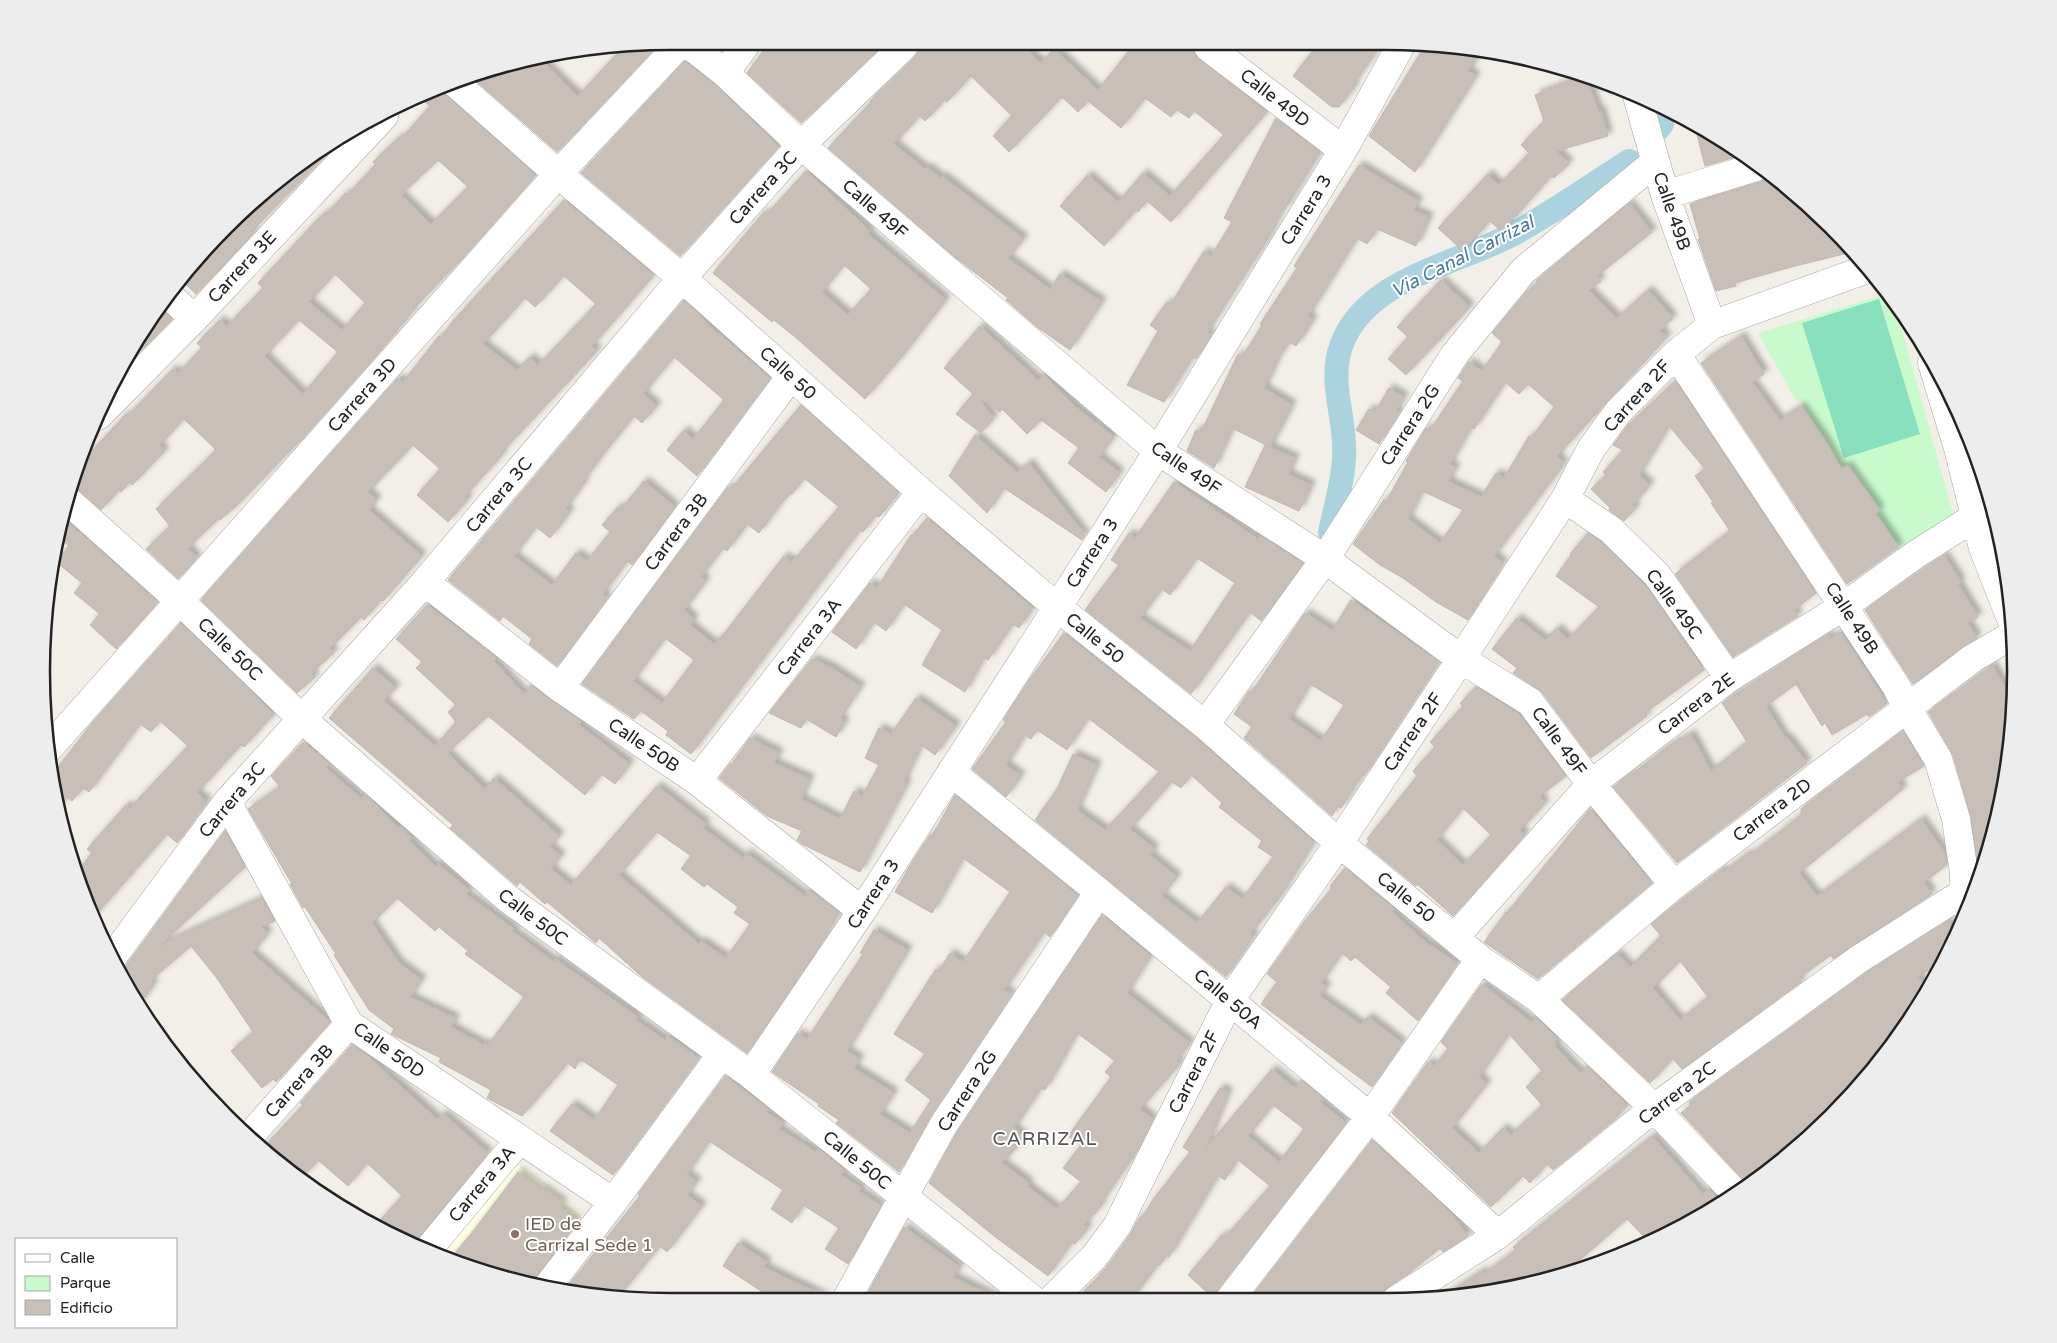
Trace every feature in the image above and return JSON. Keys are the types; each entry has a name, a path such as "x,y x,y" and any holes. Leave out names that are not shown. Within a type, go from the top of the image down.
{"street":[{"name":"Carrera 3D","path":"54,738 558,174 674,50"},
{"name":"Calle 49F","path":"696,50 724,73 802,145 1158,451 1325,559 1461,659 1530,702 1591,784 1674,886"},
{"path":"724,73 742,50"},
{"name":"Carrera 3C","path":"117,951 227,802 425,582 682,278 802,145 900,50"},
{"name":"Calle 49D","path":"1212,50 1343,150"},
{"name":"Carrera 3","path":"751,1075 862,911 1158,451 1343,150 1398,50"},
{"name":"Calle 50","path":"460,87 558,174 682,278 921,492 1057,608 1205,725 1339,843 1480,959 1539,999 1654,1108 1731,1188"},
{"name":"Calle 49B","path":"1639,104 1665,195 1712,325"},
{"name":"Carrera 3E","path":"112,402 194,319 375,126"},
{"name":"Carrera 2G","path":"1205,725 1325,559 1455,354 1523,271 1655,162"},
{"path":"1665,195 1751,169"},
{"name":"Carrera 2F","path":"1058,1293 1094,1258 1117,1226 1230,1000 1339,843 1461,659 1565,499 1591,449 1618,412 1676,354 1712,325 1861,272"},
{"path":"174,299 194,319"},
{"name":"Calle 49B","path":"1676,354 1896,686 1938,759 1956,819 1964,873 1965,896"},
{"name":"Carrera 3B","path":"560,688 791,376"},
{"path":"1942,394 1958,448 1983,548 2003,598"},
{"name":"Carrera 3A","path":"697,781 921,492"},
{"name":"Calle 49C","path":"1565,499 1611,530 1657,575 1696,634 1729,678"},
{"name":"Calle 50C","path":"73,505 179,600 302,719 507,898 751,1075 1025,1293"},
{"name":"Carrera 2E","path":"1455,937 1591,784 1729,678 1844,606 1916,554 1975,517"},
{"name":"Calle 50B","path":"425,582 560,688 697,781 862,911"},
{"name":"Carrera 2D","path":"1539,999 1674,886 1973,658 2006,639"},
{"name":"Calle 50A","path":"950,772 1099,892 1370,1117 1498,1235"},
{"name":"Calle 50D","path":"227,802 349,1024 613,1202"},
{"name":"Carrera 2G","path":"850,1293 944,1124 1099,892"},
{"name":"Carrera 2C","path":"1408,1292 1498,1235 1654,1108 1860,959 1963,901"},
{"path":"1235,1293 1370,1117 1480,959"},
{"name":"Carrera 3B","path":"254,1131 349,1024"},
{"path":"551,1281 613,1202 721,1055"},
{"name":"Carrera 3A","path":"432,1245 519,1140"}],"shaded area":[{"name":"IED de Carrizal Sede 1","path":"516,1164 586,1216 537,1278 511,1272 446,1250"}],"green space":[{"path":"1881,296 1900,323 1954,517 1902,552 1877,514 1881,510 1849,465 1841,467 1801,401 1796,401 1758,333"},
{"path":"1879,299 1920,434 1844,458 1802,323"}],"building":[{"path":"653,50 557,152 477,82 544,63 578,96 618,52"},
{"path":"764,50 878,50 801,123 747,73"},
{"path":"918,50 1027,50 1041,63 1055,50 1098,90 1130,50 1194,50 1199,59 1267,112 1171,222 1147,201 1138,212 1136,210 1104,246 1060,206 1088,175 1118,202 1143,173 1170,196 1224,135 1194,111 1189,118 1177,110 1171,117 1145,98 1121,128 1088,101 1078,112 1062,97 1009,152 993,136 1012,116 971,76 947,102 945,100 925,121 920,116 894,144 925,169 927,167 941,178 942,176 1024,239 1008,258 1050,289 1060,274 1102,302 1070,350 1037,327 1006,300 1008,298 956,258 828,148 870,101"},
{"path":"1314,50 1377,50 1353,85 1355,86 1339,107 1332,107 1293,76"},
{"path":"1422,51 1477,57 1468,71 1476,76 1415,172 1369,136"},
{"path":"685,61 715,85 779,146 680,256 581,173"},
{"path":"1575,80 1588,84 1599,112 1601,111 1608,136 1557,151 1569,164 1554,178 1551,176 1502,232 1490,221 1463,251 1438,228 1488,174 1499,185 1529,153 1521,145 1544,121 1535,95"},
{"path":"445,93 536,175 461,260 413,309 375,357 300,441 235,507 220,520 219,518 188,548 197,558 178,579 146,549 170,526 156,509 215,449 184,419 159,446 165,451 132,485 130,482 121,492 119,490 101,510 78,490 90,453 126,414 127,416 173,369 178,373 202,348 197,343 220,320 227,326 263,288 258,283 316,221 327,213 346,193 347,195 376,164 373,162 399,137 401,139 430,106 425,102","holes":["438,160 468,187 431,224 401,195","335,274 365,303 342,330 309,302","298,321 338,352 303,394 265,356"]},
{"path":"1276,118 1320,152 1285,209 1283,208 1267,240 1207,332 1211,335 1196,359 1193,357 1164,402 1127,385 1158,331 1150,325 1167,302 1170,305 1204,251 1211,256 1232,222 1224,218"},
{"path":"1697,133 1734,157 1705,166"},
{"path":"326,155 251,232 253,234 196,294 185,284 232,232 293,178"},
{"path":"1359,165 1419,201 1413,210 1429,217 1416,246 1377,229 1367,244 1357,238 1308,316 1313,320 1296,346 1289,342 1277,360 1264,388 1292,405 1270,447 1232,428 1214,468 1187,451 1196,430 1201,432 1238,354 1242,357 1262,325 1260,324 1297,268 1294,266"},
{"path":"806,171 870,231 868,234 946,300 900,359 865,399 794,336 774,320 772,322 713,273 764,212 766,215","holes":["844,265 871,289 848,315 822,292"]},
{"path":"1765,179 1795,204 1845,254 1735,283 1736,286 1716,291 1698,239 1700,239 1690,204 1761,182"},
{"path":"564,200 654,275 592,346 597,351 501,453 503,454 465,496 468,499 448,522 417,495 440,469 413,445 368,492 377,500 369,510 422,556 364,620 361,617 330,648 334,653 311,673 315,677 297,693 201,600 398,378 403,382 453,321","holes":["564,276 596,304 538,365 530,357 517,370 483,344 525,298 535,307"]},
{"path":"1629,203 1652,232 1597,276 1601,281 1589,290 1617,318 1648,290 1673,318 1660,330 1667,337 1557,456 1564,464 1494,556 1503,563 1468,620 1436,602 1403,578 1380,565 1353,544 1384,500 1386,502 1408,462 1406,461 1426,428 1430,430 1463,381 1458,378 1468,363 1482,371 1502,342 1492,333 1526,292 1537,283 1536,281","holes":["1505,382 1519,394 1528,384 1554,407 1531,438 1529,436 1504,478 1496,473 1481,497 1448,481 1456,468 1450,464 1471,427 1474,429","1422,491 1463,510 1440,543 1408,519"]},
{"path":"1441,280 1470,307 1406,375 1388,359 1408,337 1397,327"},
{"path":"684,300 705,322 770,378 697,476 667,450 684,430 693,439 724,400 674,357 643,394 657,406 642,423 634,416 604,453 566,508 570,512 550,538 536,527 514,556 552,585 576,553 587,561 610,532 602,525 618,507 621,509 644,481 675,507 632,565 627,561 603,594 607,598 557,666 529,644 532,639 503,616 500,621 448,580"},
{"path":"165,312 172,319 138,353"},
{"path":"980,326 1038,380 1043,375 1077,408 1114,437 1099,457 1120,473 1106,492 1068,463 1079,448 1041,420 1027,434 1002,409 1000,412 979,399 994,418 981,433 956,414 973,394 944,368"},
{"path":"1741,336 1764,374 1752,382 1780,420 1801,406 1825,440 1841,468 1848,466 1880,510 1876,514 1899,547 1847,584 1701,363"},
{"path":"1675,381 1816,593 1794,610 1798,616 1733,657 1675,574 1730,531 1695,476 1705,469 1669,426 1639,475 1650,485 1633,505 1636,508 1624,521 1609,510 1610,508 1591,489 1606,475 1603,472 1623,450 1613,445 1628,425"},
{"path":"1389,388 1404,397 1396,411 1399,413 1379,444 1356,430 1369,409 1375,412"},
{"path":"801,405 899,493 879,517 876,515 863,532 860,530 691,754 666,735 668,731 641,711 634,719 582,684 728,487 731,489","holes":["804,478 839,507 792,562 784,556 720,639 714,644 690,625 694,619 684,610 706,581 701,577 723,548 727,551 747,524 759,533 780,504 792,494","665,638 694,660 662,703 633,681"]},
{"path":"975,435 1017,472 1029,463 1085,535 1082,540 1004,488 987,513 949,476"},
{"path":"1265,445 1295,458 1288,474 1311,485 1299,511 1245,487"},
{"path":"1174,482 1258,539 1260,536 1303,563 1261,621 1250,612 1191,694 1085,610 1119,565 1111,560 1129,533 1135,538","holes":["1197,558 1235,583 1190,651 1140,618 1162,589 1170,595"]},
{"path":"927,518 1033,608 1019,628 1013,624 988,660 984,657 965,692 922,665 942,630 904,604 886,631 874,622 856,649 832,632 870,583 877,588 911,535"},
{"path":"68,523 158,602 116,649 90,625 100,614 74,593 82,583 59,565 61,556 69,546 64,541"},
{"path":"1588,533 1601,542 1645,585 1704,670 1645,713 1647,716 1591,758 1542,692 1513,673 1517,668 1492,649 1517,618 1545,640 1557,628 1568,639 1599,607 1556,576 1570,554"},
{"path":"1944,555 1961,582 1958,584 1978,617 1968,623 1977,638 1913,684 1865,610"},
{"path":"1351,600 1439,662 1364,776 1362,775 1341,808 1338,806 1332,816 1244,738 1252,727 1234,714 1249,691 1251,693 1305,613 1332,630","holes":["1310,684 1344,705 1321,741 1289,719"]},
{"path":"427,605 497,658 494,661 524,694 531,685 582,722 579,725 630,764 615,784 601,774 585,795 488,716 447,753 485,789 494,778 560,836 550,847 561,856 551,869 571,885 657,786 706,824 703,828 743,858 746,853 805,896 809,890 839,912 822,942 803,971 801,970 796,981 747,1053 641,976 599,938 596,943 547,902 545,904 520,882 517,886 450,828 453,825 329,718 373,668 396,688 384,701 435,746 456,722 448,712 456,705 416,668 422,662 396,639","holes":["657,832 691,856 681,869 704,887 707,884 738,907 734,913 750,924 726,958 701,941 699,944 619,875"]},
{"path":"181,623 274,714 244,747 241,745 197,793 207,802 177,843 167,834 98,912 82,866 92,853 87,849 126,805 130,808 188,746 160,721 151,732 140,724 89,792 83,788 72,801 67,797 64,801 58,768 93,722"},
{"path":"1841,632 1887,703 1869,717 1867,714 1832,735 1825,723 1822,726 1796,684 1766,706 1785,738 1787,737 1807,763 1677,863 1613,787 1670,745 1691,734 1711,771 1747,742 1722,703 1814,643 1829,635 1831,638"},
{"path":"1064,633 1195,737 1314,842 1280,897 1251,933 1254,936 1226,977 1035,820 1057,789 1073,754 1097,765 1077,810 1105,830 1159,772 1088,718 1067,750 1037,730 1031,739 1025,735 1006,765 1021,776 1006,797 972,769 1006,722 1003,720 1027,683","holes":["1191,775 1222,803 1219,807 1262,841 1258,847 1273,857 1242,899 1226,887 1197,923 1162,896 1177,877 1150,855 1155,849 1130,829 1172,782 1181,788"]},
{"path":"812,659 832,668 861,687 840,718 845,722 836,737 806,719 801,728 769,713"},
{"path":"1992,665 2007,690 2002,753 1986,832 1977,862 1971,817 1953,755 1928,712"},
{"path":"1476,687 1519,714 1566,776 1540,796 1545,804 1520,830 1525,835 1453,916 1417,884 1416,886 1366,845 1369,841 1367,839 1417,776 1413,771 1435,747 1430,742 1463,706 1460,703","holes":["1463,808 1491,835 1463,865 1437,840"]},
{"path":"916,698 956,726 935,755 921,745 904,781 907,783 860,872 802,844 797,840 802,831 767,816 719,778 731,765 750,738 779,753 774,763 810,779 801,799 840,819 854,791 862,796 879,765 865,758 879,728 891,734"},
{"path":"1903,731 1924,766 1898,782 1903,789 1799,873 1817,896 1921,819 1945,853 1947,865 1924,882 1932,894 1833,959 1831,955 1799,978 1801,982 1682,1069 1673,1059 1650,1083 1562,1000 1617,953 1630,967 1661,936 1651,924 1722,869 1724,872 1745,855 1750,855 1801,815 1801,809","holes":["1680,961 1708,997 1680,1020 1653,988"]},
{"path":"304,742 330,764 326,768 362,799 365,795 398,827 400,825 412,839 410,841 435,867 438,864 469,890 466,894 514,929 512,931 553,961 555,959 638,1017 636,1020 665,1040 668,1036 699,1058 613,1175 550,1131 572,1104 594,1120 618,1085 580,1059 575,1069 568,1063 522,1116 487,1098 491,1090 439,1062 441,1058 391,1034 394,1029 369,1010 334,955 336,954 305,907 303,908 290,884 292,884 248,809 280,787 271,776","holes":["397,898 435,931 439,927 468,951 465,954 524,997 488,1045 485,1043 484,1045 451,1027 455,1018 410,997 422,980 399,963 372,923"]},
{"path":"955,795 1078,895 1050,937 1044,932 1004,990 1012,994 931,1115 899,1172 836,1123 839,1120 818,1106 819,1104 772,1072 798,1033 807,1039 863,954 860,953 874,930 908,950 847,1051 860,1059 854,1068 894,1093 880,1114 910,1133 931,1100 905,1080 925,1054 894,1034 936,969 939,971 950,953 963,962 1010,892 963,858 932,913 895,892 912,862 930,835 932,836"},
{"path":"1590,809 1652,883 1538,979 1484,942"},
{"path":"225,831 245,867 160,945 262,898 275,921 262,927 268,934 252,953 330,1022 276,1082 273,1079 262,1088 231,1051 253,1032 216,977 191,946 150,981 154,984 143,999 125,967"},
{"path":"1345,868 1395,909 1392,912 1430,946 1457,964 1418,1021 1386,993 1391,987 1355,957 1351,961 1342,953 1321,983 1327,987 1320,996 1361,1025 1368,1017 1402,1043 1372,1087 1261,1004 1277,982 1267,974"},
{"path":"1102,915 1151,956 1127,993 1190,1043 1177,1061 1180,1064 1140,1109 1153,1119 1137,1151 1100,1204 1102,1205 1084,1225 1088,1228 1075,1244 1072,1242 1048,1276 994,1236 929,1183 957,1132","holes":["1077,1033 1115,1061 1105,1072 1111,1077 1068,1136 1081,1145 1063,1168 1081,1182 1057,1209 1027,1186 1029,1183 1002,1163 1025,1138 1014,1128 1041,1088 1045,1090"]},
{"path":"1948,921 1952,928 1931,969 1918,976 1923,984 1879,1050 1825,1111 1764,1165 1743,1180 1681,1113 1691,1105 1689,1102 1868,972"},
{"path":"1482,984 1531,1022 1536,1017 1558,1039 1555,1042 1557,1044 1555,1046 1580,1073 1587,1066 1628,1105 1613,1121 1553,1170 1547,1164 1530,1183 1523,1176 1491,1207 1392,1113 1428,1062 1434,1066 1448,1049 1441,1042","holes":["1509,1034 1542,1071 1526,1087 1542,1105 1511,1135 1503,1128 1479,1153 1452,1128 1487,1084 1479,1077"]},
{"path":"352,1045 364,1053 437,1119 443,1114 446,1116 488,1153 418,1239 380,1220 402,1196 367,1163 348,1186 318,1160 306,1174 267,1143 303,1105 300,1103"},
{"path":"1272,1069 1292,1086 1297,1087 1301,1080 1323,1098 1320,1102 1346,1123 1216,1293 1208,1293 1188,1275 1222,1235 1225,1237 1270,1186 1237,1159 1225,1180 1218,1175 1169,1257 1167,1255 1160,1265 1158,1264 1136,1293 1083,1293 1106,1268 1141,1216 1142,1218 1152,1201 1190,1152 1183,1147 1220,1088 1228,1092 1206,1148","holes":["1273,1105 1304,1129 1279,1162 1248,1136"]},
{"path":"725,1076 768,1109 766,1112 783,1123 779,1129 816,1152 818,1149 845,1170 841,1175 861,1188 859,1191 881,1206 848,1264 825,1249 839,1228 803,1205 792,1223 771,1209 783,1190 709,1141 687,1174 697,1182 687,1195 702,1206 667,1252 660,1246 623,1291 569,1284 640,1196 638,1194"},
{"path":"1652,1136 1703,1194 1709,1189 1717,1197 1696,1210 1644,1236 1627,1219 1576,1263 1507,1281 1454,1289 1482,1271 1484,1274 1516,1250 1513,1247"},
{"path":"1372,1140 1448,1210 1468,1236 1443,1252 1440,1248 1382,1293 1254,1293"},
{"name":"IED de Carrizal Sede 1","path":"518,1172 541,1190 542,1188 563,1203 560,1207 578,1221 536,1278 511,1272 454,1254"},
{"path":"904,1227 960,1267 953,1277 986,1293 868,1293"},
{"path":"738,1243 767,1262 764,1267 817,1293 764,1293 723,1266"}],"waterway":[{"name":"Via Canal Carrizal","path":"1658,129 1662,124 1662,115"},
{"name":"Via Canal Carrizal","path":"1330,532 1344,458 1343,431 1336,380 1337,366 1339,353 1350,328 1367,307 1389,290 1440,265 1494,244 1517,232 1629,161"}],"place":[{"name":"IED de Carrizal Sede 1","path":"515,1234"}],"district":[{"name":"CARRIZAL","path":"1045,1138"}]}
